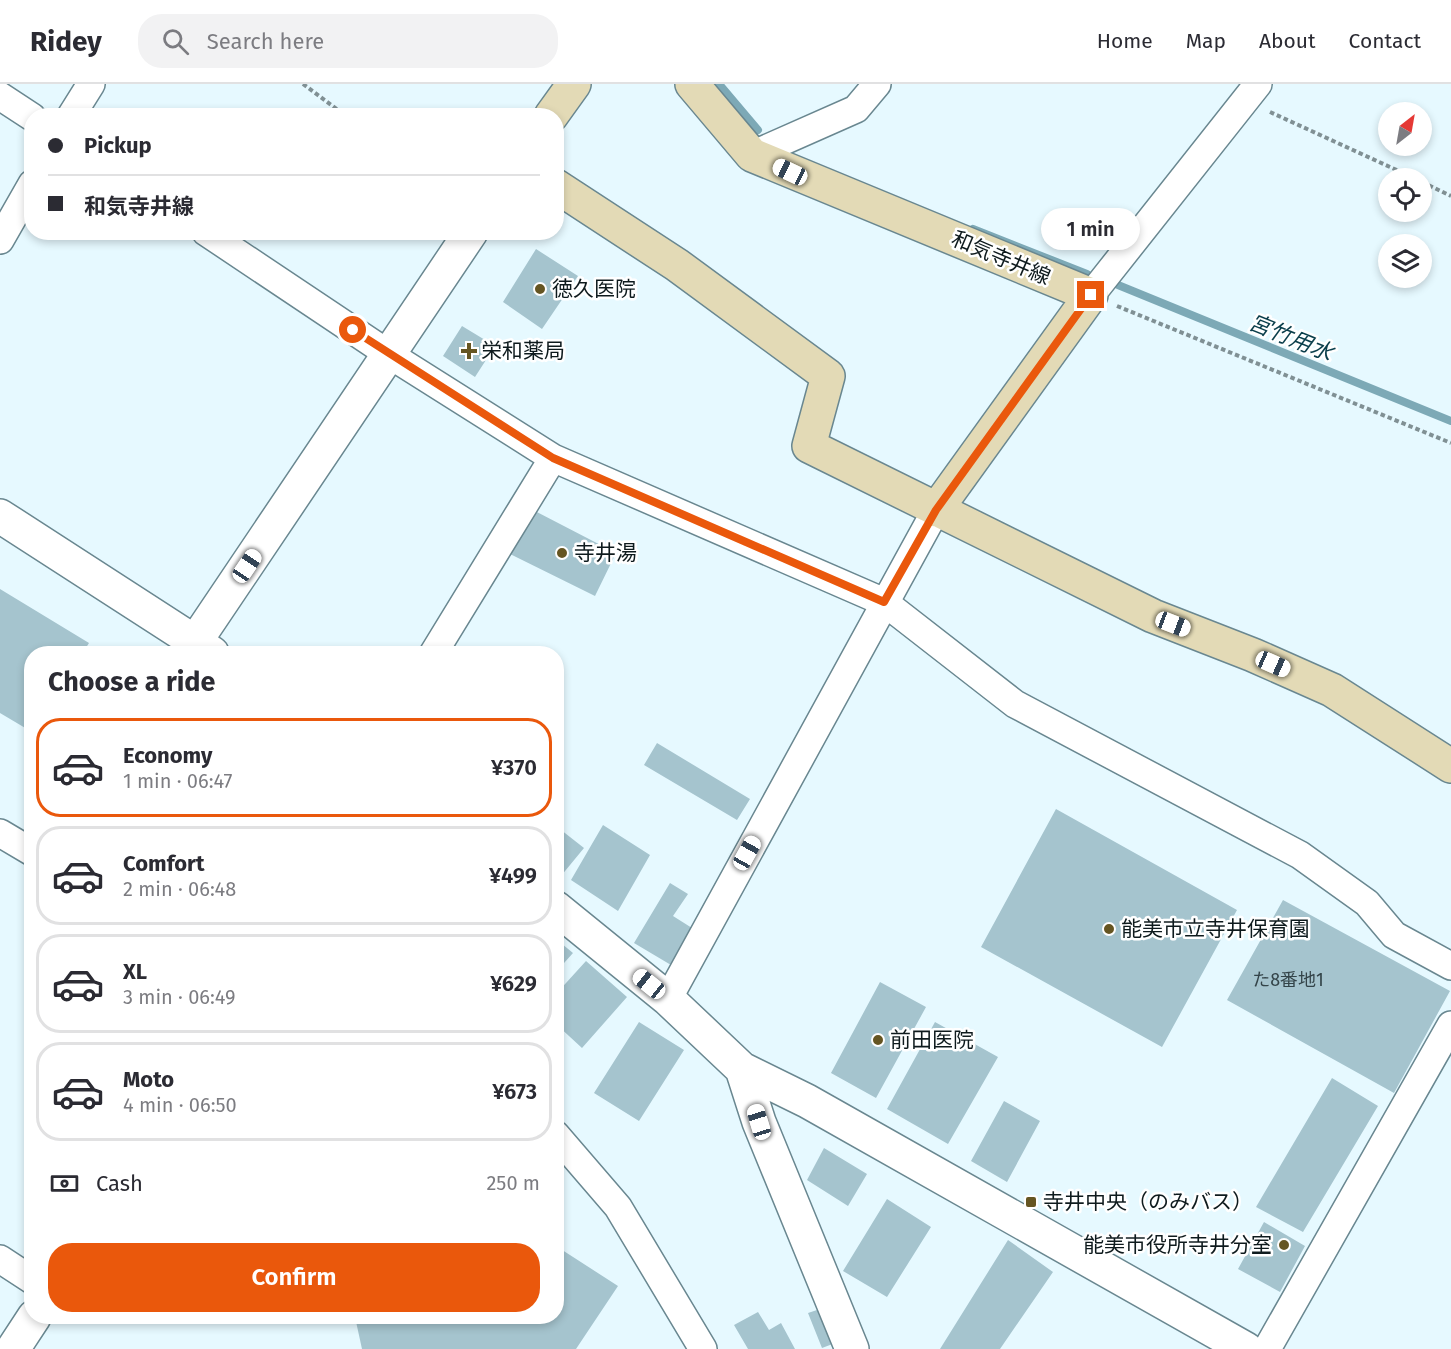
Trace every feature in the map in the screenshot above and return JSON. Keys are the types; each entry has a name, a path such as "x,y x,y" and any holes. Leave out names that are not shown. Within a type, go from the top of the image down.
{"main road":[{"path":"557,108 574,84"},
{"name":"和気寺井線","path":"692,84 753,155 1091,295"},
{"path":"564,191 677,265 828,376 809,446 1153,616 1253,655 1332,690 1451,766"},
{"path":"936,510 1091,295"}],"street":[{"path":"76,108 91,84"},
{"path":"753,155 856,109 877,84"},
{"path":"1091,295 1252,93"},
{"path":"0,96 24,112"},
{"path":"0,240 24,198"},
{"path":"218,240 390,355 553,458 884,602 1015,704 1300,855 1367,903 1394,935 1451,966"},
{"path":"205,646 466,240"},
{"path":"438,646 553,458"},
{"path":"668,999 936,510"},
{"path":"0,516 201,646"},
{"path":"0,833 24,847"},
{"path":"564,914 668,999 742,1068 807,1101 1246,1349"},
{"path":"1268,1349 1451,1025"},
{"path":"742,1068 759,1122 852,1349"},
{"path":"564,1144 618,1207 703,1349"},
{"path":"0,1259 24,1275"},
{"path":"13,1349 29,1324"}],"path":[{"path":"303,84 335,108"},
{"path":"1252,93 1395,168"},
{"path":"1432,187 1451,196"},
{"path":"1091,295 1451,443"}],"building":[{"name":"徳久医院","path":"536,249 578,276 542,329 503,302"},
{"name":"栄和薬局","path":"462,326 495,346 475,377 443,356"},
{"name":"寺井湯","path":"533,510 616,553 595,596 508,553"},
{"path":"0,589 89,643 87,646 24,646 24,727 0,713"},
{"path":"657,743 750,799 737,820 644,765"},
{"name":"能美市立寺井保育園","path":"1056,809 1237,910 1162,1047 981,947"},
{"path":"603,825 650,855 618,911 571,880"},
{"path":"564,832 584,848 564,872"},
{"path":"670,883 688,894 673,916 692,928 671,965 634,943"},
{"path":"1283,900 1450,991 1394,1093 1227,1000"},
{"path":"564,946 573,953 564,963"},
{"path":"586,961 627,997 582,1048 564,1031 564,985"},
{"name":"前田医院","path":"880,982 926,1007 876,1098 831,1073"},
{"path":"639,1022 684,1050 639,1121 594,1093"},
{"path":"935,1022 998,1057 948,1144 887,1109"},
{"path":"1332,1078 1378,1106 1303,1232 1256,1207"},
{"path":"1004,1101 1040,1121 1007,1182 971,1161"},
{"path":"824,1148 867,1174 848,1206 807,1180"},
{"path":"887,1199 931,1227 887,1297 843,1271"},
{"path":"1264,1222 1305,1246 1280,1292 1238,1269"},
{"path":"1008,1240 1053,1272 1000,1349 940,1349"},
{"path":"564,1251 618,1286 576,1349 362,1349 357,1324 564,1324"},
{"path":"838,1303 851,1337 822,1348 808,1313"},
{"path":"758,1312 769,1330 781,1323 795,1349 748,1349 734,1325"}],"waterway":[{"name":"宮竹用水","path":"719,84 758,130"},
{"name":"宮竹用水","path":"973,229 1087,274"},
{"name":"宮竹用水","path":"1118,285 1451,421"}],"place":[{"name":"徳久医院","path":"540,289"},
{"name":"栄和薬局","path":"469,351"},
{"name":"寺井湯","path":"562,553"},
{"name":"能美市立寺井保育園","path":"1109,929"},
{"name":"前田医院","path":"878,1040"},
{"name":"寺井中央（のみバス）","path":"1031,1202"},
{"name":"能美市役所寺井分室","path":"1284,1245"}],"route":[{"path":"353,330 553,458 884,602 936,510 1091,295"}]}
